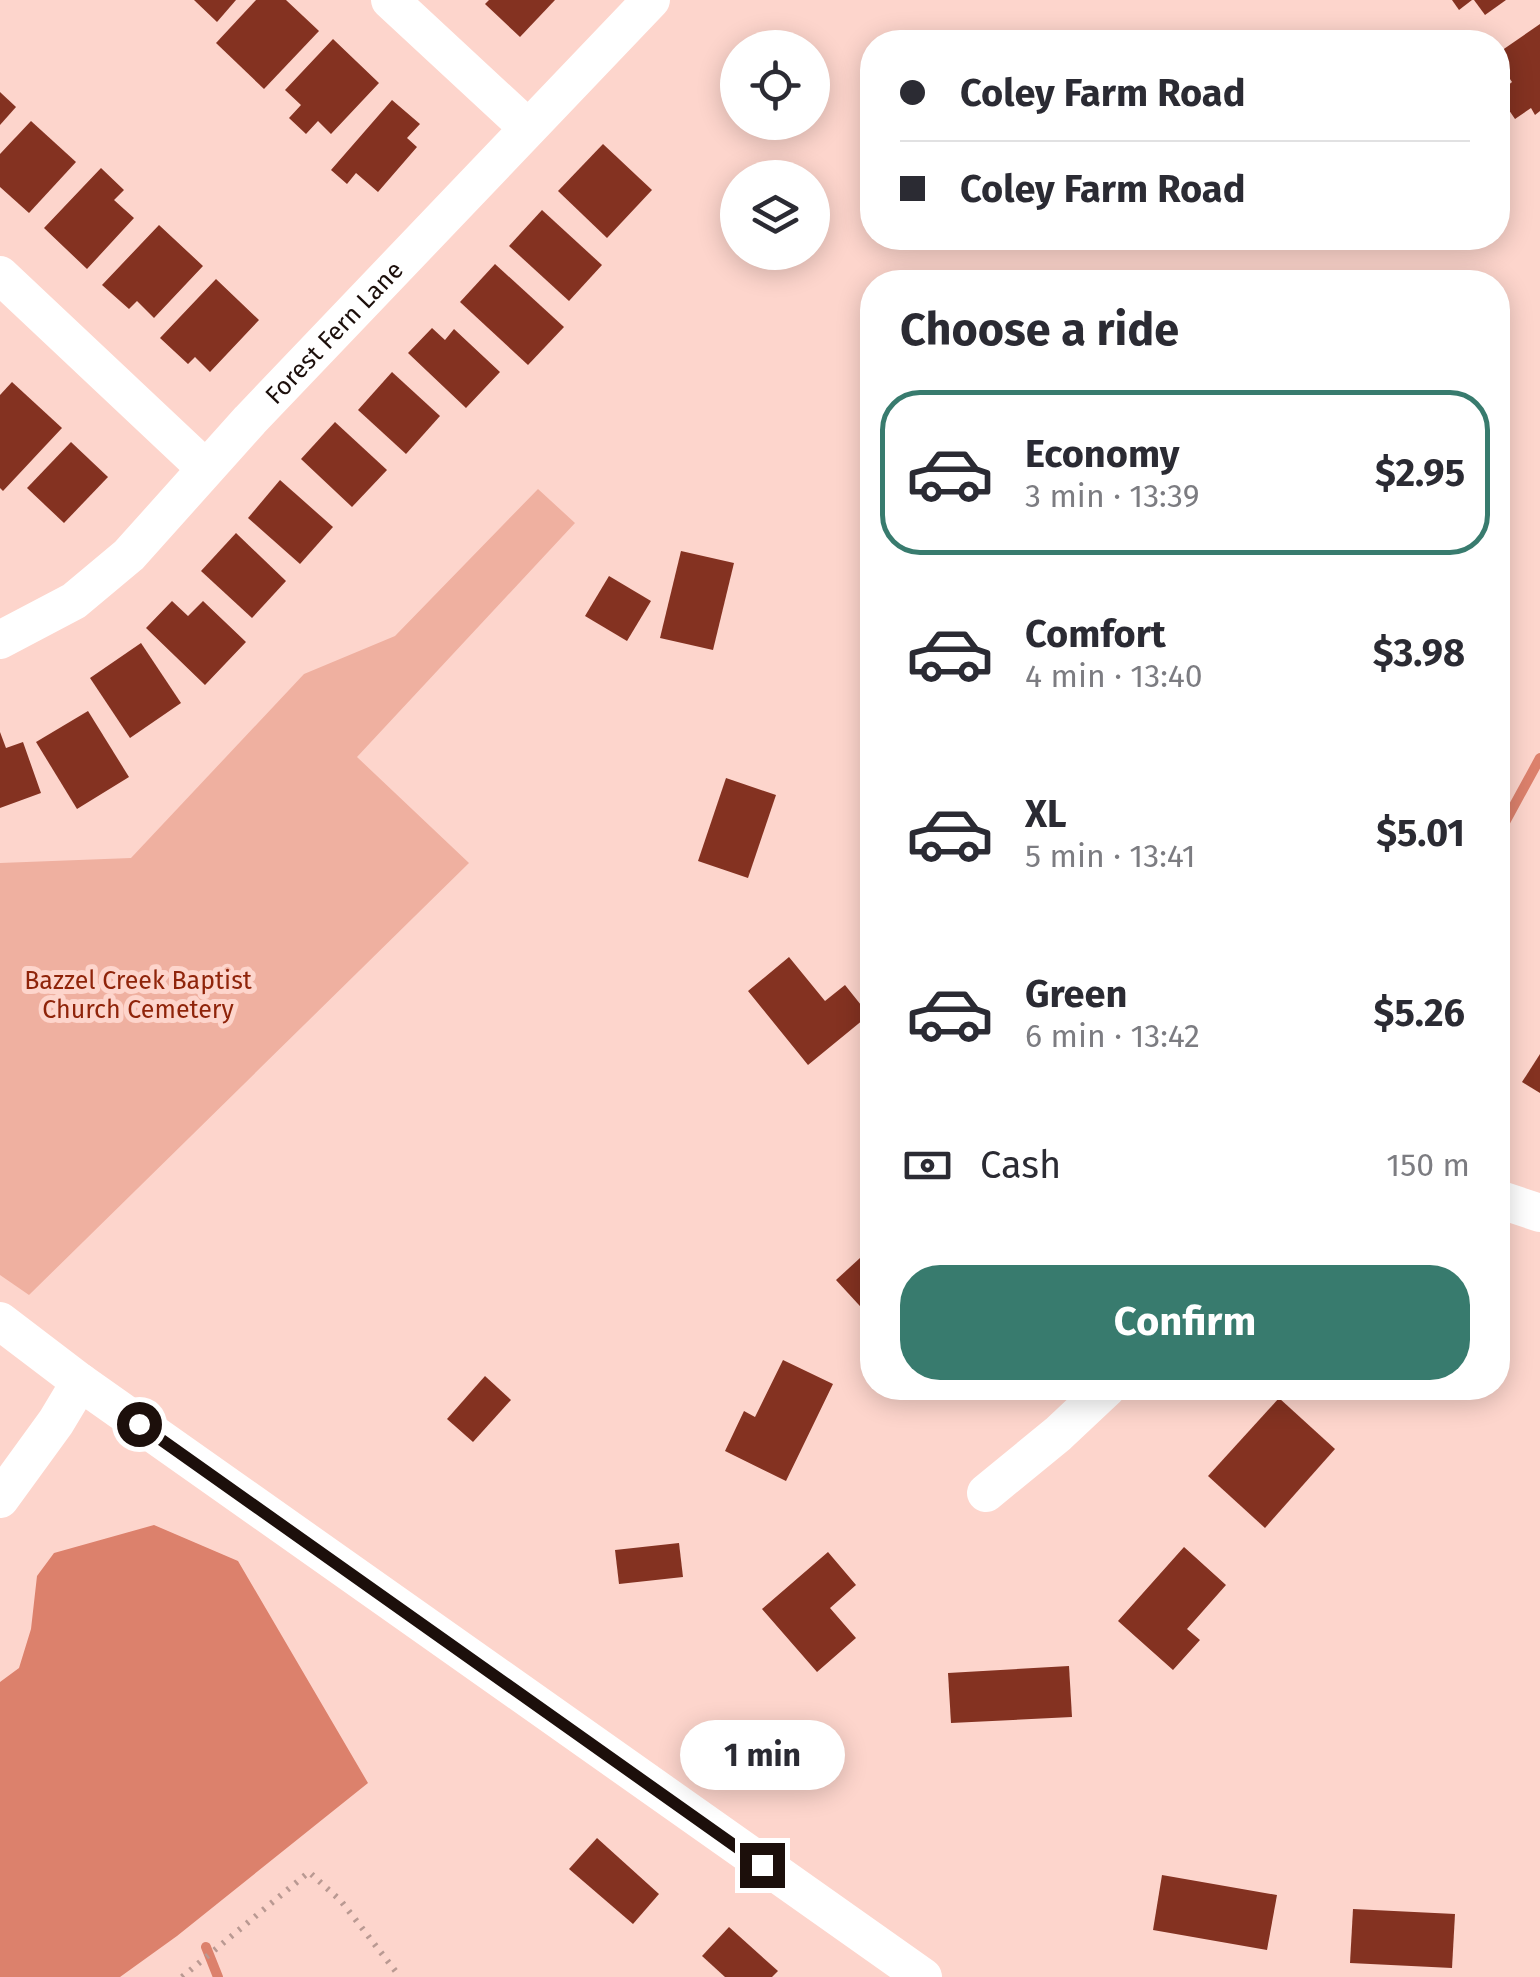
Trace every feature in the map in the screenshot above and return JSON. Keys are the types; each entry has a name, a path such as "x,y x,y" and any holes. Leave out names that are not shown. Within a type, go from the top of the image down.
{"street":[{"path":"390,0 528,128"},
{"name":"Forest Fern Lane","path":"0,640 74,601 130,554 206,468 651,0"},
{"path":"0,274 206,468"},
{"path":"1510,1203 1540,1213"},
{"path":"0,1321 80,1382 923,1977"},
{"path":"0,1499 80,1382"},
{"path":"986,1492 1094,1400"}],"path":[{"path":"182,1977 309,1872 341,1901 400,1977"}],"green space":[{"name":"Bazzel Creek Baptist Church Cemetery","path":"538,489 575,523 357,757 469,863 29,1295 0,1275 0,863 131,858 304,674 395,636"}],"shaded area":[{"path":"154,1525 238,1561 368,1783 120,1977 0,1977 0,1682 19,1668 31,1629 37,1576 54,1553"}],"building":[{"path":"194,0 236,0 217,22"},
{"path":"256,0 286,0 319,31 264,89 216,43"},
{"path":"489,0 555,0 520,37 485,4"},
{"path":"1452,0 1472,0 1459,10"},
{"path":"1474,0 1506,0 1485,15"},
{"path":"1540,24 1540,111 1535,115 1531,108 1515,119 1510,112 1510,45"},
{"path":"333,39 379,83 331,134 318,121 306,134 289,118 301,105 285,90"},
{"path":"0,92 16,107 0,125"},
{"path":"392,100 420,124 407,138 417,147 378,192 356,173 347,184 331,170"},
{"path":"31,121 76,162 29,213 0,187 0,154"},
{"path":"603,144 652,190 607,238 558,191"},
{"path":"101,168 124,190 114,200 134,218 87,269 44,228"},
{"path":"542,210 602,265 569,301 509,246"},
{"path":"159,225 203,266 154,318 137,301 129,309 102,285"},
{"path":"495,264 564,327 528,365 460,302"},
{"path":"216,279 259,320 210,372 195,357 188,364 160,338"},
{"path":"432,328 445,340 454,329 500,372 466,408 408,353"},
{"path":"392,372 440,416 406,454 358,410"},
{"path":"12,382 62,428 3,491 0,395"},
{"path":"335,422 387,470 352,507 301,459"},
{"path":"71,442 108,477 64,523 27,488"},
{"path":"280,480 333,527 300,564 248,518"},
{"path":"236,533 286,581 252,618 201,571"},
{"path":"681,551 734,563 713,650 660,638"},
{"path":"609,576 651,601 627,641 585,616"},
{"path":"172,601 188,616 203,601 246,642 205,685 146,628"},
{"path":"141,643 181,703 130,738 90,678"},
{"path":"88,711 129,777 77,809 36,742"},
{"path":"0,732 6,748 23,742 41,793 0,808"},
{"path":"726,778 776,795 748,878 698,861"},
{"path":"789,957 825,1001 845,985 860,1004 860,1022 808,1065 748,991"},
{"path":"1540,1054 1540,1093 1522,1082"},
{"path":"860,1258 860,1306 836,1280"},
{"path":"783,1360 833,1384 786,1481 725,1451 744,1411 755,1417"},
{"path":"485,1376 511,1400 473,1442 447,1419"},
{"path":"1277,1400 1335,1449 1265,1528 1208,1476"},
{"path":"679,1543 683,1577 619,1584 615,1550"},
{"path":"1184,1547 1226,1585 1187,1629 1200,1640 1173,1670 1118,1621"},
{"path":"828,1552 856,1585 830,1608 856,1638 817,1672 762,1609"},
{"path":"1069,1666 1072,1717 951,1723 948,1673"},
{"path":"597,1838 659,1894 633,1924 569,1869"},
{"path":"1162,1875 1277,1895 1267,1950 1153,1930"},
{"path":"1353,1909 1455,1914 1452,1968 1350,1963"},
{"path":"729,1927 778,1971 772,1977 725,1977 702,1956"}],"waterway":[{"path":"1510,813 1540,758"},
{"path":"206,1947 218,1977"}],"route":[{"path":"139,1424 762,1865"}]}
